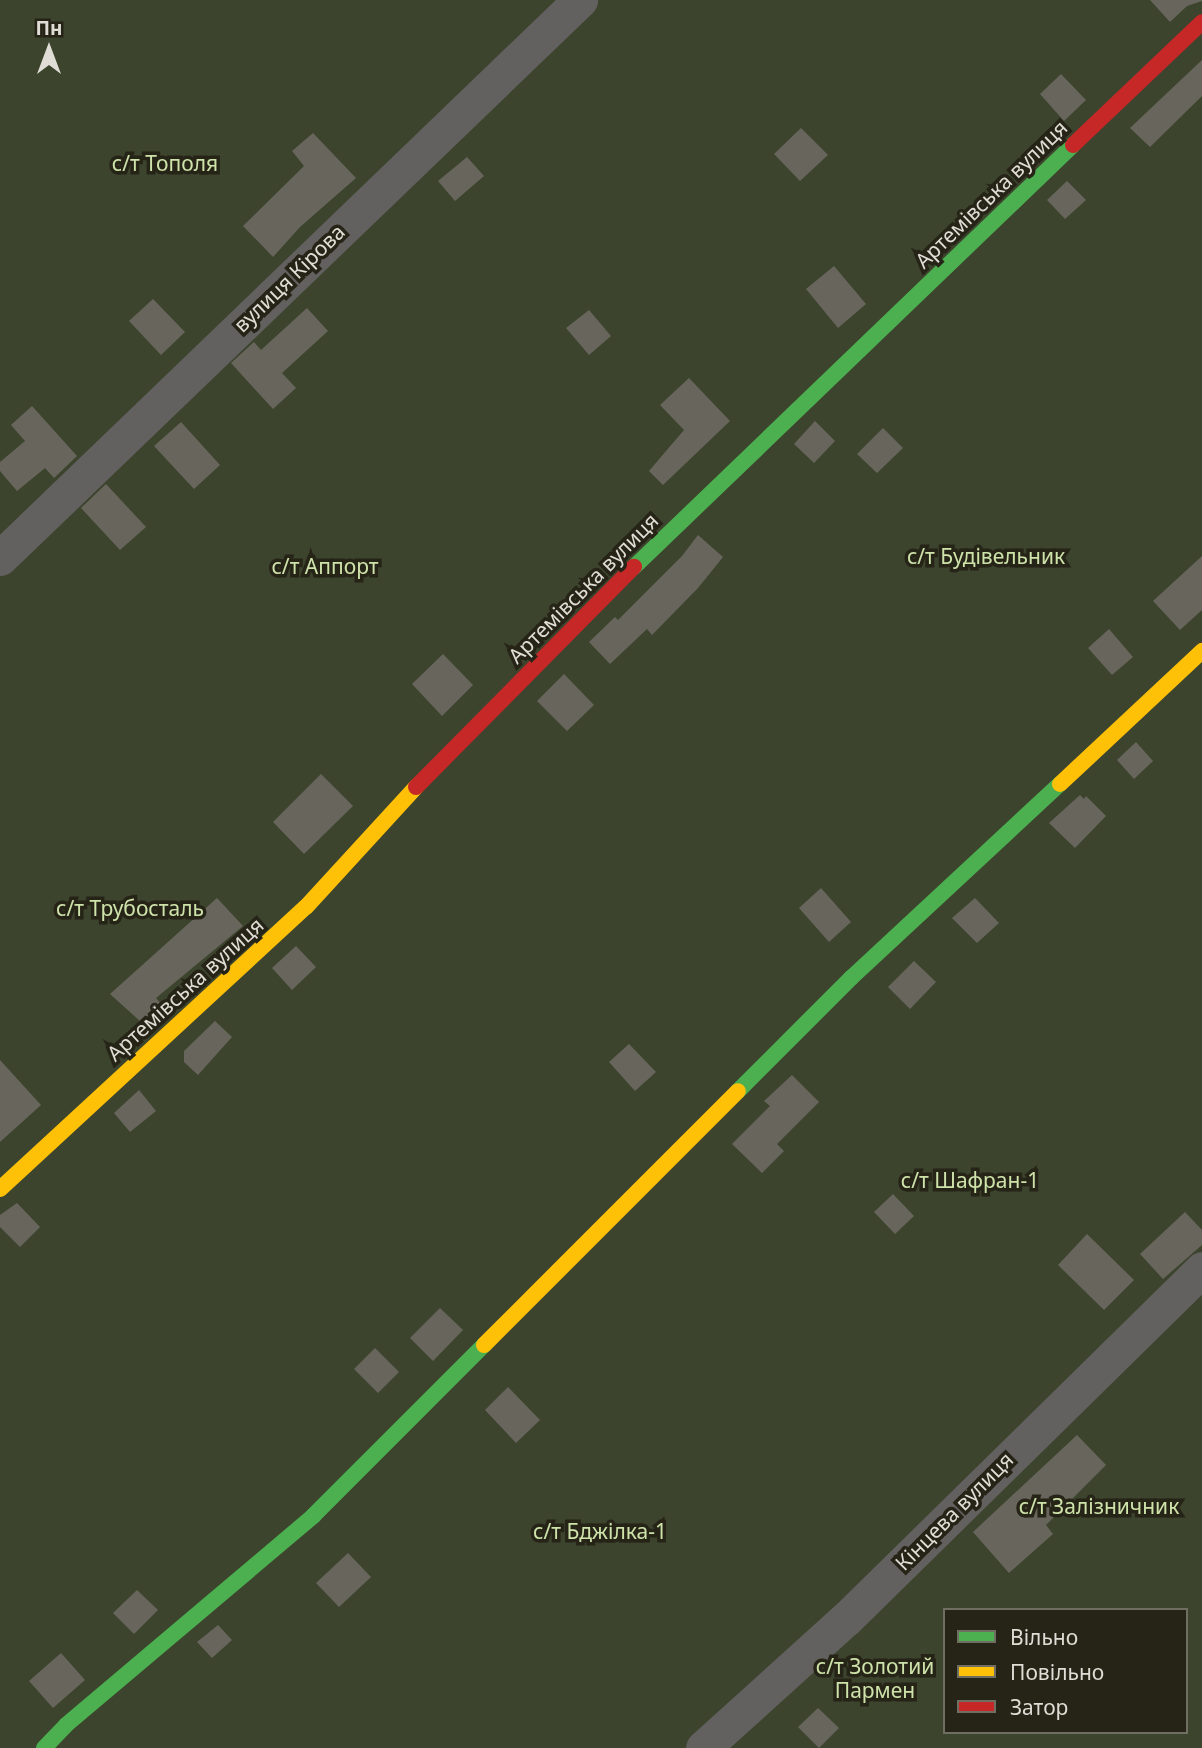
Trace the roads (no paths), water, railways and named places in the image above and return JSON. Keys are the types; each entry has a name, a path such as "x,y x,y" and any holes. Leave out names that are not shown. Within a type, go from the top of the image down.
{"street":[{"name":"вулиця Кірова","path":"0,558 580,0"},
{"name":"Артемівська вулиця","path":"0,1189 306,907 453,746 719,482 1202,22"},
{"path":"44,1748 66,1725 313,1516 851,978 1202,651"},
{"name":"Кінцева вулиця","path":"702,1748 846,1619 1202,1269"}],"park label":[{"name":"с/т Тополя","path":"165,163"},
{"name":"с/т Будівельник","path":"986,556"},
{"name":"с/т Аппорт","path":"325,566"},
{"name":"с/т Трубосталь","path":"130,908"},
{"name":"с/т Шафран-1","path":"970,1180"},
{"name":"с/т Залізничник","path":"1099,1506"},
{"name":"с/т Бджілка-1","path":"600,1531"},
{"name":"с/т Золотий Пармен","path":"875,1678"}]}
